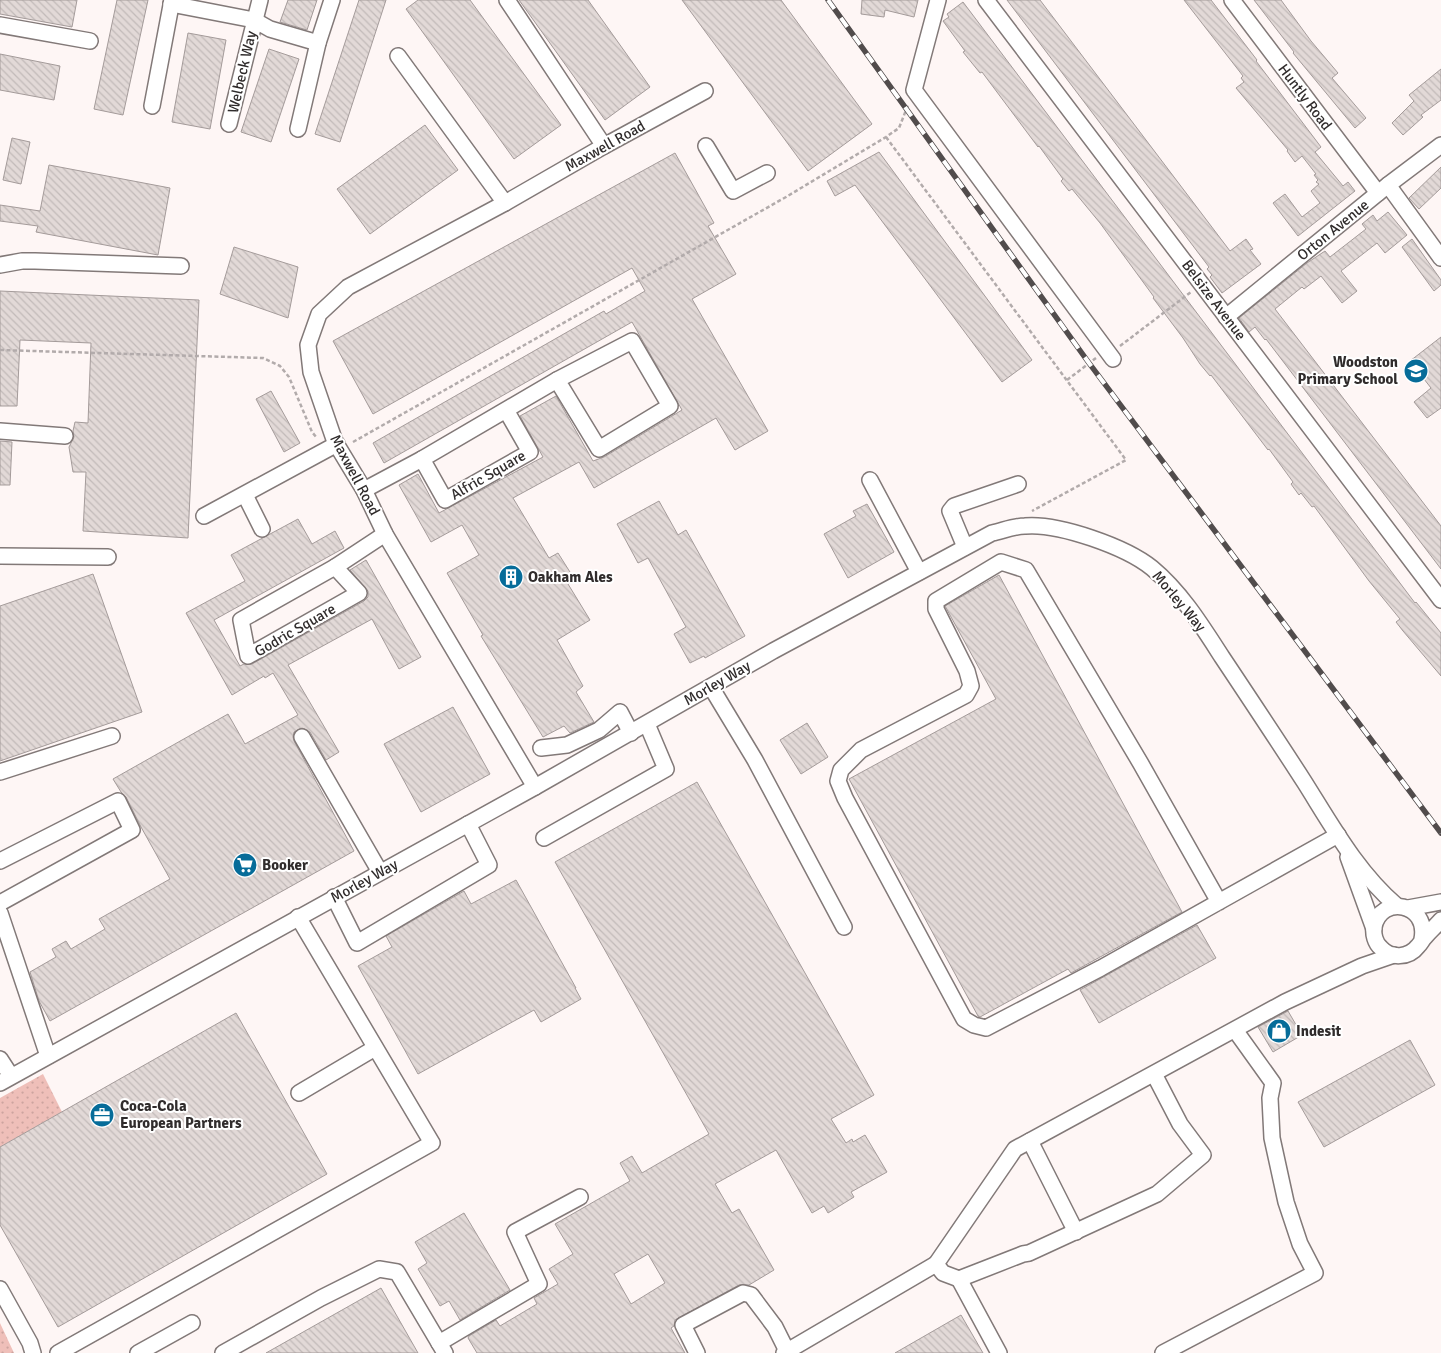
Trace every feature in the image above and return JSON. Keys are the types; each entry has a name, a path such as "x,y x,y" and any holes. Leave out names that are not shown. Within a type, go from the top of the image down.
{"street":[{"name":"Welbeck Way","path":"229,124 260,0"},
{"path":"298,129 318,43 332,0"},
{"path":"506,0 604,146"},
{"path":"938,0 914,90 1111,356"},
{"name":"Belsize Avenue","path":"986,0 1441,600"},
{"name":"Huntly Road","path":"1232,0 1383,189 1441,258"},
{"name":"Welbeck Way","path":"152,106 172,2 254,20 270,29 318,43"},
{"path":"0,25 90,42"},
{"path":"398,56 505,203"},
{"name":"Maxwell Road","path":"535,787 385,534 364,490 331,443 311,372 308,345 320,314 348,287 505,203 705,91"},
{"name":"Orton Avenue","path":"1226,317 1383,189 1441,145"},
{"path":"706,146 733,190 768,173"},
{"path":"0,265 35,261 181,266"},
{"path":"364,490 422,459 557,380 632,341 670,406 599,449 557,380"},
{"name":"Alfric Square","path":"422,459 445,500 530,452 506,410"},
{"path":"0,432 65,436"},
{"path":"204,516 245,495 331,443"},
{"path":"870,480 919,572"},
{"path":"966,547 950,511 954,506 1018,484"},
{"path":"245,495 262,529"},
{"name":"Morley Way","path":"6,1079 535,787 773,651 992,533 1025,526 1049,528 1079,534 1131,554 1153,569 1195,616 1341,840 1388,898 1403,907"},
{"name":"Godric Square","path":"335,567 358,593 248,656 241,620 335,567 385,534"},
{"path":"0,556 108,557"},
{"path":"1219,902 1141,764 1026,570 1001,562 936,601 936,609 967,671 970,686 966,695 861,750 841,770 838,781 845,798 964,1019 974,1026 986,1028 1101,968 1219,902 1341,840"},
{"path":"712,687 755,760 844,926"},
{"path":"541,748 567,745 599,730 620,712 631,733"},
{"path":"544,838 666,769 647,724"},
{"path":"0,772 112,736"},
{"path":"302,737 380,872"},
{"path":"0,862 118,801 132,830 0,903"},
{"path":"334,897 357,943 489,865 468,824"},
{"name":"Morley Way","path":"1341,840 1375,936"},
{"path":"1362,966 1375,936 1376,921 1381,914 1392,907 1441,902"},
{"path":"1403,907 1416,913 1422,924 1422,939"},
{"path":"0,913 48,1056"},
{"path":"58,1353 432,1143 298,917"},
{"path":"1375,936 1382,950 1400,956 1412,952 1441,920"},
{"path":"697,1353 683,1325 743,1293 751,1295 775,1327 786,1352 936,1264 1015,1149 1285,1002 1362,966 1394,955"},
{"path":"1163,1353 1315,1273 1300,1244 1286,1202 1274,1146 1270,1098 1273,1083 1235,1030"},
{"path":"299,1093 376,1048"},
{"path":"0,1059 6,1079"},
{"path":"958,1279 1029,1253 1157,1194 1203,1155 1180,1124 1154,1074"},
{"path":"1030,1141 1076,1232"},
{"path":"223,1353 321,1298 379,1269 397,1272 442,1348 539,1284 515,1232 580,1197"},
{"path":"936,1264 943,1272 958,1279 999,1353"},
{"path":"0,1289 30,1343 33,1353"},
{"path":"138,1353 192,1323"}],"path":[{"path":"353,442 786,197 886,137 899,128 914,90"},
{"path":"886,137 1126,460 1025,515"},
{"path":"1067,380 1104,353 1111,356 1203,284"},
{"path":"0,350 263,358 280,366 289,376 312,432 316,438 331,443"}],"shaded area":[{"path":"43,1074 62,1112 0,1147 0,1098"},
{"path":"0,1323 14,1353 0,1353"}],"building":[{"path":"0,0 77,0 72,27 0,14"},
{"path":"117,0 148,0 123,115 94,109"},
{"path":"288,0 317,0 307,30 280,22"},
{"path":"359,0 386,0 340,142 315,134"},
{"path":"418,0 470,0 561,125 514,159 406,9"},
{"path":"519,0 588,0 650,87 605,120"},
{"path":"682,0 781,0 872,124 808,171"},
{"path":"862,0 918,0 914,17 885,10 884,17 861,14"},
{"path":"1007,0 1040,0 1230,251 1246,239 1253,249 1250,250 1261,264 1222,293 1210,277 1212,275 1207,269 1209,267"},
{"path":"1184,0 1211,0 1321,147 1315,152 1343,186 1348,182 1355,191 1298,236 1273,203 1285,194 1302,217 1320,203 1311,191 1319,184 1316,182 1318,180 1314,175 1316,174 1302,156 1295,162 1288,150 1236,88 1244,82 1241,78 1243,76"},
{"path":"1254,0 1281,0 1311,41 1338,73 1332,78 1366,118 1355,128 1293,53"},
{"path":"963,2 1415,603 1441,633 1441,676 1396,622 1400,619 1369,581 1314,506 1312,507 1301,493 1299,495 1291,484 1293,482 1269,449 1211,375 1200,364 1100,223 1072,189 1069,191 1061,181 1063,179 1039,146 982,72 980,73 963,52 965,51 943,21 949,17 947,14"},
{"path":"188,33 226,40 210,129 172,122"},
{"path":"269,49 299,59 271,142 241,132"},
{"path":"0,54 60,66 54,100 0,90"},
{"path":"1441,69 1441,100 1421,115 1423,117 1403,135 1392,123 1414,101 1409,95"},
{"path":"425,125 458,170 370,234 337,189"},
{"path":"12,138 30,142 21,184 3,180"},
{"path":"879,152 1032,360 1002,382 855,185 835,196 827,181"},
{"path":"675,153 714,223 708,226 736,274 692,299 768,431 735,450 716,418 594,488 579,462 513,498 549,558 558,553 575,580 568,584 590,620 557,640 583,686 576,692 594,722 570,733 564,726 543,737 481,636 483,635 447,573 479,555 462,525 431,542 399,485 418,474 439,513 543,457 520,416 556,396 593,461 604,457 682,410 632,322 384,463 373,443 604,311 606,314 645,291 632,268 373,414 333,341"},
{"path":"49,165 170,188 158,255 36,232 38,226 0,221 0,205 40,211"},
{"path":"1441,167 1441,188 1419,209 1409,198"},
{"path":"1388,212 1407,235 1385,253 1377,243 1341,271 1357,291 1342,303 1321,276 1304,289 1302,287 1275,309 1441,526 1441,569 1266,339 1255,327 1249,332 1239,318 1307,263 1325,251 1330,257 1366,229 1362,224 1373,215 1377,221"},
{"path":"1412,239 1441,280 1441,285 1434,291 1402,247"},
{"path":"234,247 298,267 288,318 220,294"},
{"path":"0,291 199,300 188,538 83,531 86,472 73,472 69,447 74,437 75,422 88,423 91,343 20,340 17,406 0,406"},
{"path":"1441,337 1441,408 1427,418 1414,402 1431,388 1410,361"},
{"path":"271,391 300,443 284,452 256,399"},
{"path":"0,441 12,442 10,485 0,485"},
{"path":"659,501 678,535 686,530 745,636 705,658 704,656 690,663 674,634 686,627 648,558 638,563 617,524"},
{"path":"867,504 894,552 848,578 824,534 856,516 853,511"},
{"name":"Booker","path":"298,519 312,544 335,531 344,548 214,620 240,666 252,664 364,601 368,597 368,591 350,570 366,560 421,657 399,669 372,619 288,665 339,752 326,760 310,732 302,728 294,732 294,741 354,851 50,1021 39,1001 30,972 56,957 52,949 66,941 71,949 105,929 99,919 170,879 126,797 113,779 228,714 245,744 298,715 273,673 265,678 264,676 232,695 186,613 245,581 231,555"},
{"path":"93,574 142,712 0,761 0,606"},
{"path":"999,575 1182,912 1071,973 1068,969 980,1017 849,779 996,699 945,606"},
{"path":"453,707 490,774 421,812 384,744"},
{"path":"807,723 828,757 801,774 780,740"},
{"path":"697,782 874,1095 831,1119 846,1143 852,1139 853,1142 865,1135 887,1172 851,1192 854,1197 828,1213 824,1206 812,1213 776,1150 715,1184 732,1213 739,1209 774,1270 749,1285 739,1285 675,1320 674,1326 671,1328 685,1353 477,1353 468,1338 496,1320 500,1326 537,1304 534,1298 558,1284 549,1269 573,1254 555,1224 630,1181 620,1163 632,1156 642,1173 709,1134 555,862","holes":["648,1254 665,1283 631,1304 614,1274"]},
{"path":"516,880 581,999 541,1022 534,1010 418,1074 358,966 392,947 386,936 464,891 471,904"},
{"path":"1197,925 1216,958 1099,1023 1080,990"},
{"name":"Indesit","path":"1288,1011 1302,1035 1273,1052 1258,1027"},
{"path":"236,1013 327,1174 58,1327 0,1225 0,1147"},
{"path":"1410,1040 1435,1085 1324,1147 1298,1102"},
{"path":"464,1213 510,1290 460,1320 449,1301 440,1306 418,1269 427,1263 415,1242"},
{"path":"381,1288 418,1353 266,1353"},
{"path":"961,1315 983,1353 895,1353"}],"railway":[{"path":"828,0 1089,363 1441,833"}],"place":[{"name":"Woodston Primary School","path":"1416,371"},
{"name":"Oakham Ales","path":"511,577"},
{"name":"Booker","path":"245,865"},
{"name":"Indesit","path":"1279,1031"},
{"name":"Coca-Cola European Partners","path":"102,1115"}]}
